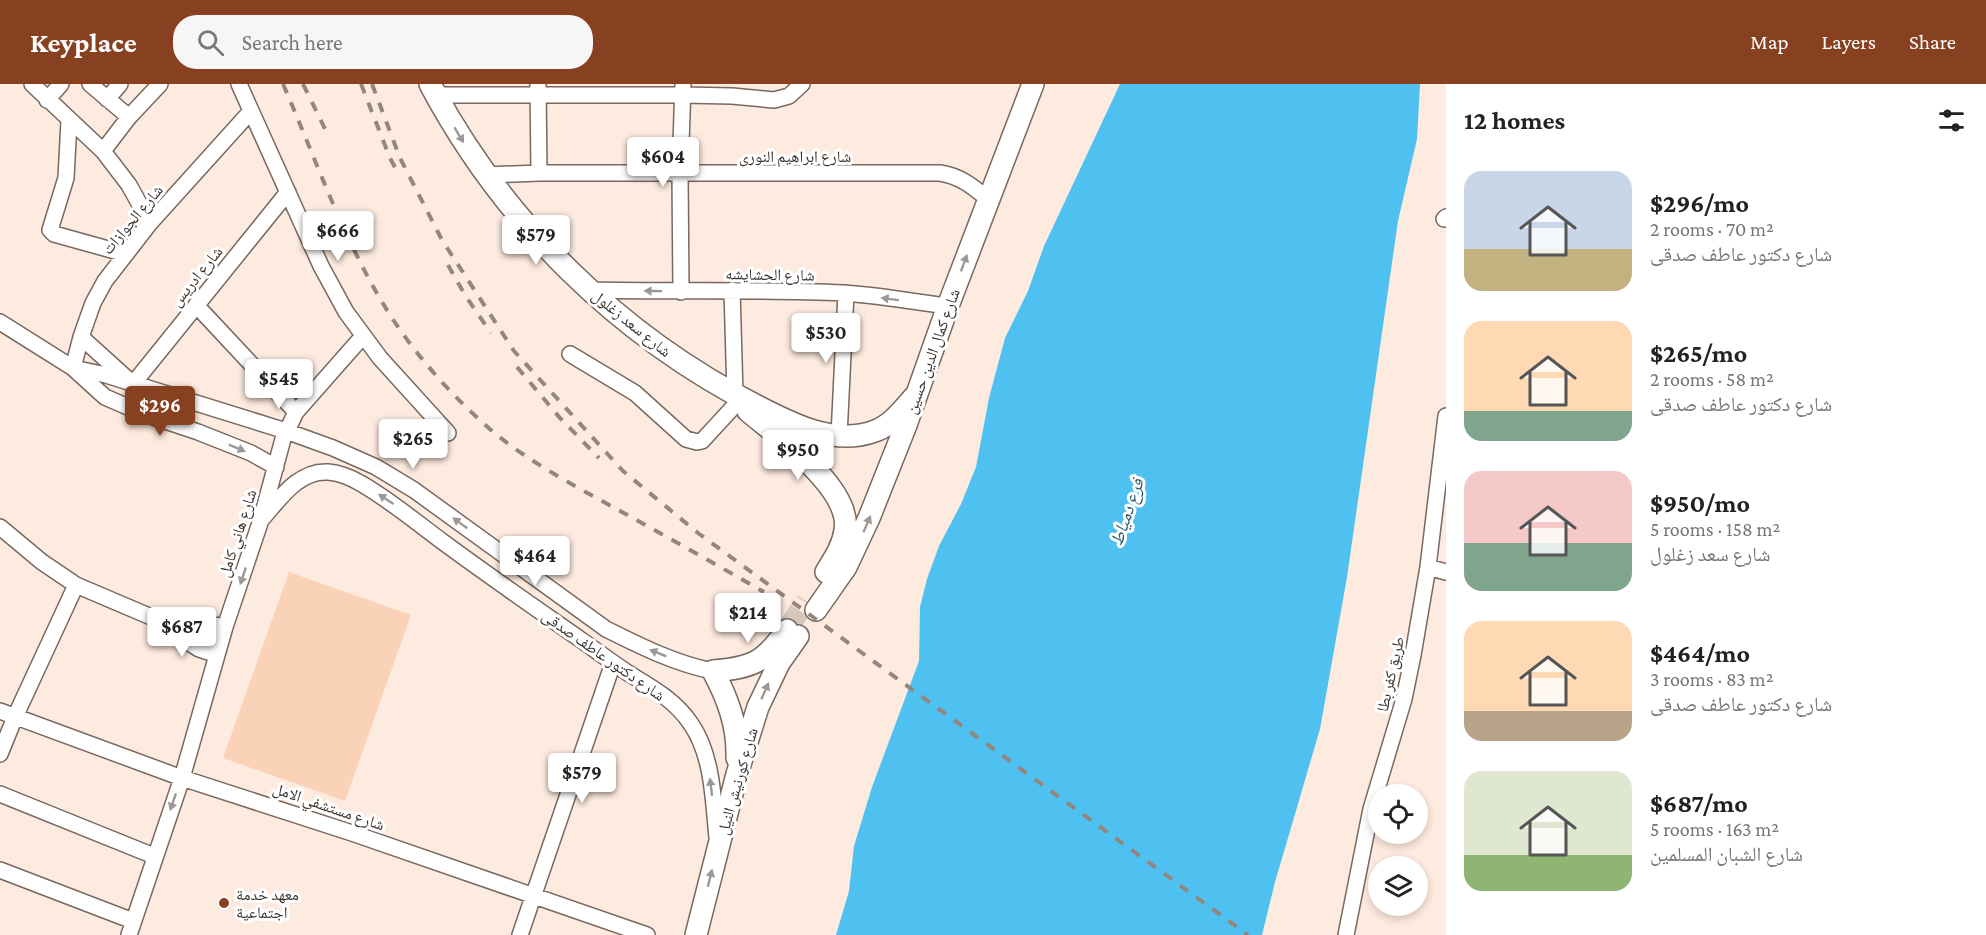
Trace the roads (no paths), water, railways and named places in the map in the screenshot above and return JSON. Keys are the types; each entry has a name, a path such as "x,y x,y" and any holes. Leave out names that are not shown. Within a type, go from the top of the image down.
{"main road":[{"name":"شارع كمال الدين حسين","path":"811,606 846,567 858,545 891,465 948,306 1033,84"},
{"name":"شارع سعد زغلول","path":"433,89 462,140 502,197 548,251 654,344 736,399 829,485 839,502 846,528 836,556 811,606"},
{"name":"شارع سعد زغلول","path":"736,399 806,429 839,436 861,435 877,431 892,421 916,395"},
{"name":"شارع دكتور عاطف صدقى","path":"713,671 739,669 755,663 793,632"},
{"name":"شارع كورنيش النيل","path":"696,935 737,774 768,684 793,632"},
{"path":"713,671 726,694 734,720 738,747 737,774"}],"street":[{"path":"32,84 103,151 129,185 150,223"},
{"path":"47,100 61,84"},
{"path":"90,84 129,117"},
{"path":"107,99 120,84"},
{"path":"103,151 129,117 160,84"},
{"path":"239,84 333,289 380,358 448,433"},
{"path":"433,89 683,89 774,100 789,96 802,84"},
{"path":"538,89 539,173"},
{"path":"681,292 680,174 683,89"},
{"name":"شارع الجوازات","path":"73,368 93,303 105,281 150,223 251,111"},
{"path":"69,121 66,178 50,230 54,234 126,254"},
{"name":"شارع ابراهيم النورى","path":"487,175 940,173 963,180 988,199"},
{"name":"شارع ادريس","path":"133,384 288,192"},
{"name":"شارع الحشايشه","path":"591,290 681,292 732,290 846,294 948,306"},
{"path":"570,354 635,393 686,439 702,441 736,399 732,290"},
{"path":"839,436 846,294"},
{"path":"196,305 296,412"},
{"path":"0,322 73,368 105,397 144,414 251,453 276,468"},
{"name":"شارع هاني كامل","path":"131,928 182,778 225,627 261,520 286,431 296,412 363,336"},
{"path":"81,337 133,384"},
{"name":"شارع دكتور عاطف صدقى","path":"73,368 106,375 286,431 376,467 414,490 606,629 663,656 713,671"},
{"name":"طريق كفر بطا","path":"1346,935 1371,809 1392,742 1411,666 1428,567 1446,416"},
{"path":"360,483 376,467"},
{"name":"شارع دكتور عاطف صدقى","path":"261,520 291,488 310,475 328,472 343,475 393,503 443,542 613,663 666,697 692,725 701,742 706,760 718,846"},
{"path":"0,527 42,562 76,585 170,625 183,639 199,649 217,655"},
{"path":"0,538 19,544"},
{"path":"1428,567 1446,572"},
{"path":"0,754 7,714 76,585"},
{"path":"170,625 188,622 225,627"},
{"path":"520,935 613,663"},
{"name":"شارع مستشفي الامل","path":"7,714 182,778 341,829 647,935"},
{"path":"0,794 154,856"},
{"path":"0,870 131,928"}],"water":[{"name":"فرع دمياط","path":"1120,84 1420,84 1417,139 1398,221 1347,577 1320,729 1275,882 1262,935 836,935 849,891 854,846 872,787 919,661 920,607 927,579 939,546 961,504 976,467 989,398 1005,338 1028,291 1044,246"}],"tunnel":[{"path":"788,628 806,601"}],"railway":[{"path":"283,84 346,233 376,291 392,318 425,363 464,405 506,442 538,464 764,592"},
{"path":"303,84 327,133"},
{"path":"361,84 398,173"},
{"path":"372,84 400,158 442,240 514,351 623,471 698,533 1248,935"},
{"path":"448,265 491,333"},
{"path":"517,367 560,418 599,458"}],"place":[{"name":"معهد خدمة اجتماعية","path":"224,903"}]}
